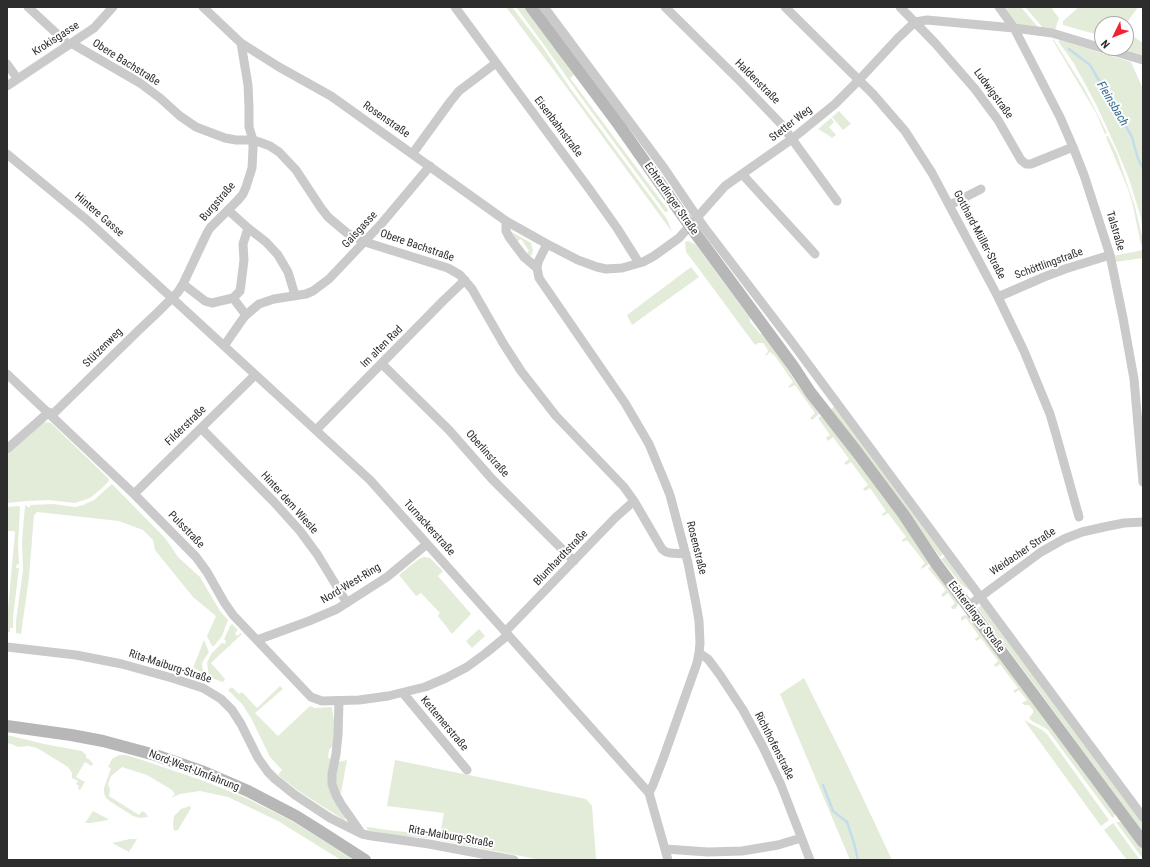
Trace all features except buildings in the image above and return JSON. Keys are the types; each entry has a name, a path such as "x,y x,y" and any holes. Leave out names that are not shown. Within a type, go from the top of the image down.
{"main road":[{"name":"Echterdinger Straße","path":"531,7 614,119 693,221 810,392 857,452 899,509 935,562 1143,842"},
{"name":"Nord-West-Umfahrung","path":"7,726 103,741 156,755 204,772 248,791 296,816 365,860"}],"street":[{"name":"Krokisgasse","path":"7,86 94,28 113,7"},
{"name":"Rosenstraße","path":"203,7 241,43 330,96 413,153 506,221 506,231 524,257 537,268 539,278 625,403 649,444 670,495 686,554 699,622 699,653 663,759 649,793"},
{"name":"Eisenbahnstraße","path":"455,7 590,190 639,263"},
{"name":"Echterdinger Straße","path":"544,7 664,168 693,221 822,383 1143,817"},
{"name":"Haldenstraße","path":"665,7 772,114 792,139 837,202"},
{"name":"Gotthard-Müller-Straße","path":"785,7 873,94 905,131 932,173 998,297 1024,351 1050,414 1079,517"},
{"name":"Ludwigstraße","path":"900,7 935,43 975,89 998,120 1021,160 1026,164 1031,164 1073,147"},
{"name":"Talstraße","path":"999,7 1014,28 1050,97 1073,147 1084,174 1110,255 1134,379 1143,482"},
{"name":"Obere Bachstraße","path":"30,9 70,44 140,83 180,116 196,127 225,138 236,140 253,140 270,146 280,152 296,170 328,217 347,233 365,242 448,268 460,275 476,294 512,358 531,385 566,427 624,487 634,501 662,549 670,553 686,554"},
{"path":"915,22 927,20 1052,33 1094,46"},
{"name":"Stetter Weg","path":"506,221 578,260 597,267 606,269 622,268 647,260 679,238 725,186 792,139 835,104 859,80 889,46 915,22"},
{"name":"Burgstraße","path":"172,298 183,284 207,233 214,223 243,194 248,183 252,168 253,140 249,127 248,86 241,43"},
{"path":"1129,56 1143,60"},
{"path":"413,153 459,91 496,63"},
{"path":"7,64 17,78"},
{"name":"Hintere Gasse","path":"7,154 88,220 172,298"},
{"name":"Gaisgasse","path":"246,314 259,304 284,297 306,294 318,288 335,273 400,204 430,166"},
{"path":"742,174 815,254"},
{"path":"950,205 980,189"},
{"path":"228,210 266,242 278,255 288,272 295,295"},
{"path":"183,284 205,301 212,303 233,298 240,291 244,260 243,244 248,228"},
{"path":"537,268 538,262 547,244"},
{"name":"Schöttlingstraße","path":"998,297 1051,274 1110,255"},
{"name":"Im alten Rad","path":"316,430 465,280"},
{"name":"Turnackerstraße","path":"172,298 370,480 649,793"},
{"name":"Stützenweg","path":"7,449 50,414 172,298"},
{"path":"224,346 246,314 233,298"},
{"name":"Oberlinstraße","path":"382,364 449,430 502,489 574,561"},
{"name":"Pulsstraße","path":"7,374 134,494 196,557 207,572 233,615 312,697 322,701 339,701"},
{"name":"Filderstraße","path":"134,494 255,375"},
{"path":"810,392 822,383"},
{"name":"Hinter dem Wiesle","path":"201,428 297,527 317,554 347,603"},
{"name":"Blumhardtstraße","path":"507,634 615,518 634,501"},
{"name":"Weidacher Straße","path":"968,606 1041,552 1064,539 1082,532 1104,527 1124,523 1143,522"},
{"name":"Nord-West-Ring","path":"257,640 309,621 347,603 395,570 427,544"},
{"name":"Kettemerstraße","path":"339,701 374,699 425,687 456,673 477,660 507,634"},
{"name":"Rita-Maiburg-Straße","path":"7,647 76,655 122,664 203,688 221,698 232,710 264,768 274,779 330,818 362,834 429,844 514,860"},
{"name":"Richthofenstraße","path":"699,653 708,659 716,670 753,728 774,768 789,803 810,860"},
{"name":"Kettemerstraße","path":"403,693 467,770"},
{"path":"339,701 338,735 332,774 332,784 341,804 362,834"},
{"path":"649,793 668,860"},
{"path":"665,849 708,852 742,851 778,845 801,838"}],"green space":[{"path":"506,7 512,7 542,46 570,88 667,219 672,232 561,80"},
{"path":"516,7 524,7 560,55 574,75 570,78 668,210 667,212 665,212"},
{"path":"1009,7 1021,7 1038,27 1018,26 1013,22 1005,9"},
{"path":"1025,7 1054,7 1052,9 1059,18 1055,30 1043,28"},
{"path":"1079,7 1138,7 1132,16 1094,16 1094,34 1063,25 1063,21"},
{"path":"1134,37 1143,43 1143,55 1134,52"},
{"path":"1052,39 1084,88 1107,133 1105,134 1096,113"},
{"path":"1060,40 1094,51 1094,56 1112,56 1131,62 1143,89 1143,229 1129,179 1117,150 1096,104 1073,62 1058,41"},
{"path":"839,111 851,124 843,130 832,117"},
{"path":"831,118 834,122 829,127 836,135 832,138 818,129"},
{"path":"1108,136 1117,154 1135,207 1143,245 1141,245 1128,189 1106,137"},
{"path":"510,231 531,243 533,250 529,259 524,255 529,251 521,239 516,242"},
{"path":"688,241 695,244 699,249 750,318 750,322 760,334 762,333 784,363 796,383 819,414 812,420 810,418 815,413 795,385 789,388 788,387 793,382 775,356 770,352 766,356 765,355 768,352 763,343 758,343 755,345 686,252 685,242"},
{"path":"1143,250 1143,258 1115,262 1113,256"},
{"path":"691,267 699,277 632,325 627,315"},
{"path":"835,406 944,553 940,557 831,409"},
{"path":"821,416 854,456 901,520 929,564 922,569 921,567 925,563 907,540 903,542 902,540 906,537 888,513 883,516 882,514 886,511 870,488 865,491 863,489 868,485 851,462 846,465 844,463 849,459 833,437 828,441 826,438 830,435 818,418"},
{"path":"43,423 51,423 109,479 109,481 90,498 75,503 49,500 7,503 7,455"},
{"path":"112,484 165,538 178,557 200,577 220,611 228,620 222,636 214,646 212,646 207,636 216,616 193,597 155,550 153,540 143,530 119,521 37,512 34,515 29,577 21,634 16,633 16,620 23,571 22,540 25,506 27,505 27,507 30,507 30,505 53,504 75,507 83,505 94,500"},
{"path":"7,507 20,507 18,545 19,564 17,564 16,568 19,568 13,628 10,628 10,632 8,632 7,620 15,533 14,531 7,531"},
{"path":"946,556 970,591 961,584 941,559"},
{"path":"424,557 430,558 443,571 438,576 471,614 452,634 438,616 440,613 421,593 416,596 399,575 419,559"},
{"path":"931,566 958,603 955,609 952,609 951,607 955,603 948,593 943,597 941,595 946,590 928,568"},
{"path":"981,605 1143,822 1143,832 979,610 978,608"},
{"path":"964,615 968,616 1115,813 1113,818 1047,729 1029,718 1033,713 1033,710 1029,705 1024,705 1022,703 1027,700 1019,690 1015,693 1013,691 1018,688 1000,664 996,667 994,665 998,661 981,638 976,641 975,639 979,636 966,618 961,621 961,617"},
{"path":"232,624 238,630 235,633 237,636 241,633 242,634 211,663 225,679 223,682 209,677 207,663 211,654 222,643 225,644 226,641 224,639"},
{"path":"479,629 485,636 472,648 466,641"},
{"path":"204,640 209,652 202,665 204,676 198,670 193,668"},
{"path":"804,678 845,760 892,860 850,860 780,694"},
{"path":"280,686 283,689 255,713 278,736 310,706 315,708 332,708 334,721 334,744 329,750 328,757 330,759 347,817 344,820 297,790 278,775 282,770 270,757 251,718 242,704 228,690 232,687 239,694 242,692 257,708"},
{"path":"1024,720 1047,734 1109,820 1101,826"},
{"path":"7,735 82,751 86,755 86,758 93,764 92,766 85,762 76,777 85,782 80,790 78,789 79,786 76,784 78,781 72,778 72,773 68,767 37,748 28,746 18,747 9,743 7,747"},
{"path":"119,755 126,755 142,760 204,781 246,798 288,819 353,860 341,860 278,821 228,797 200,791 180,794 171,798 175,794 172,790 147,775 122,767 111,776 108,784 110,790 109,796 139,815 142,811 146,813 148,817 140,818 133,816 111,802 106,798 104,793 104,788 111,768 108,767 112,759"},
{"path":"347,760 341,793 338,794 335,783 338,762"},
{"path":"395,760 586,799 592,806 596,859 541,860 429,838 381,834 368,830 367,827 440,836 444,813 387,806"},
{"path":"190,806 191,808 178,830 174,831 174,816 181,809"},
{"path":"93,811 108,819 108,820 85,823"},
{"path":"1116,822 1120,822 1126,826 1143,849 1143,859"},
{"path":"1113,823 1140,860 1127,860 1104,830"},
{"path":"137,839 129,852 112,843"}],"waterway":[{"name":"Fleinsbach","path":"1069,49 1090,65 1132,137 1138,159 1143,168"},
{"path":"823,785 833,811 847,822 858,860"}]}
